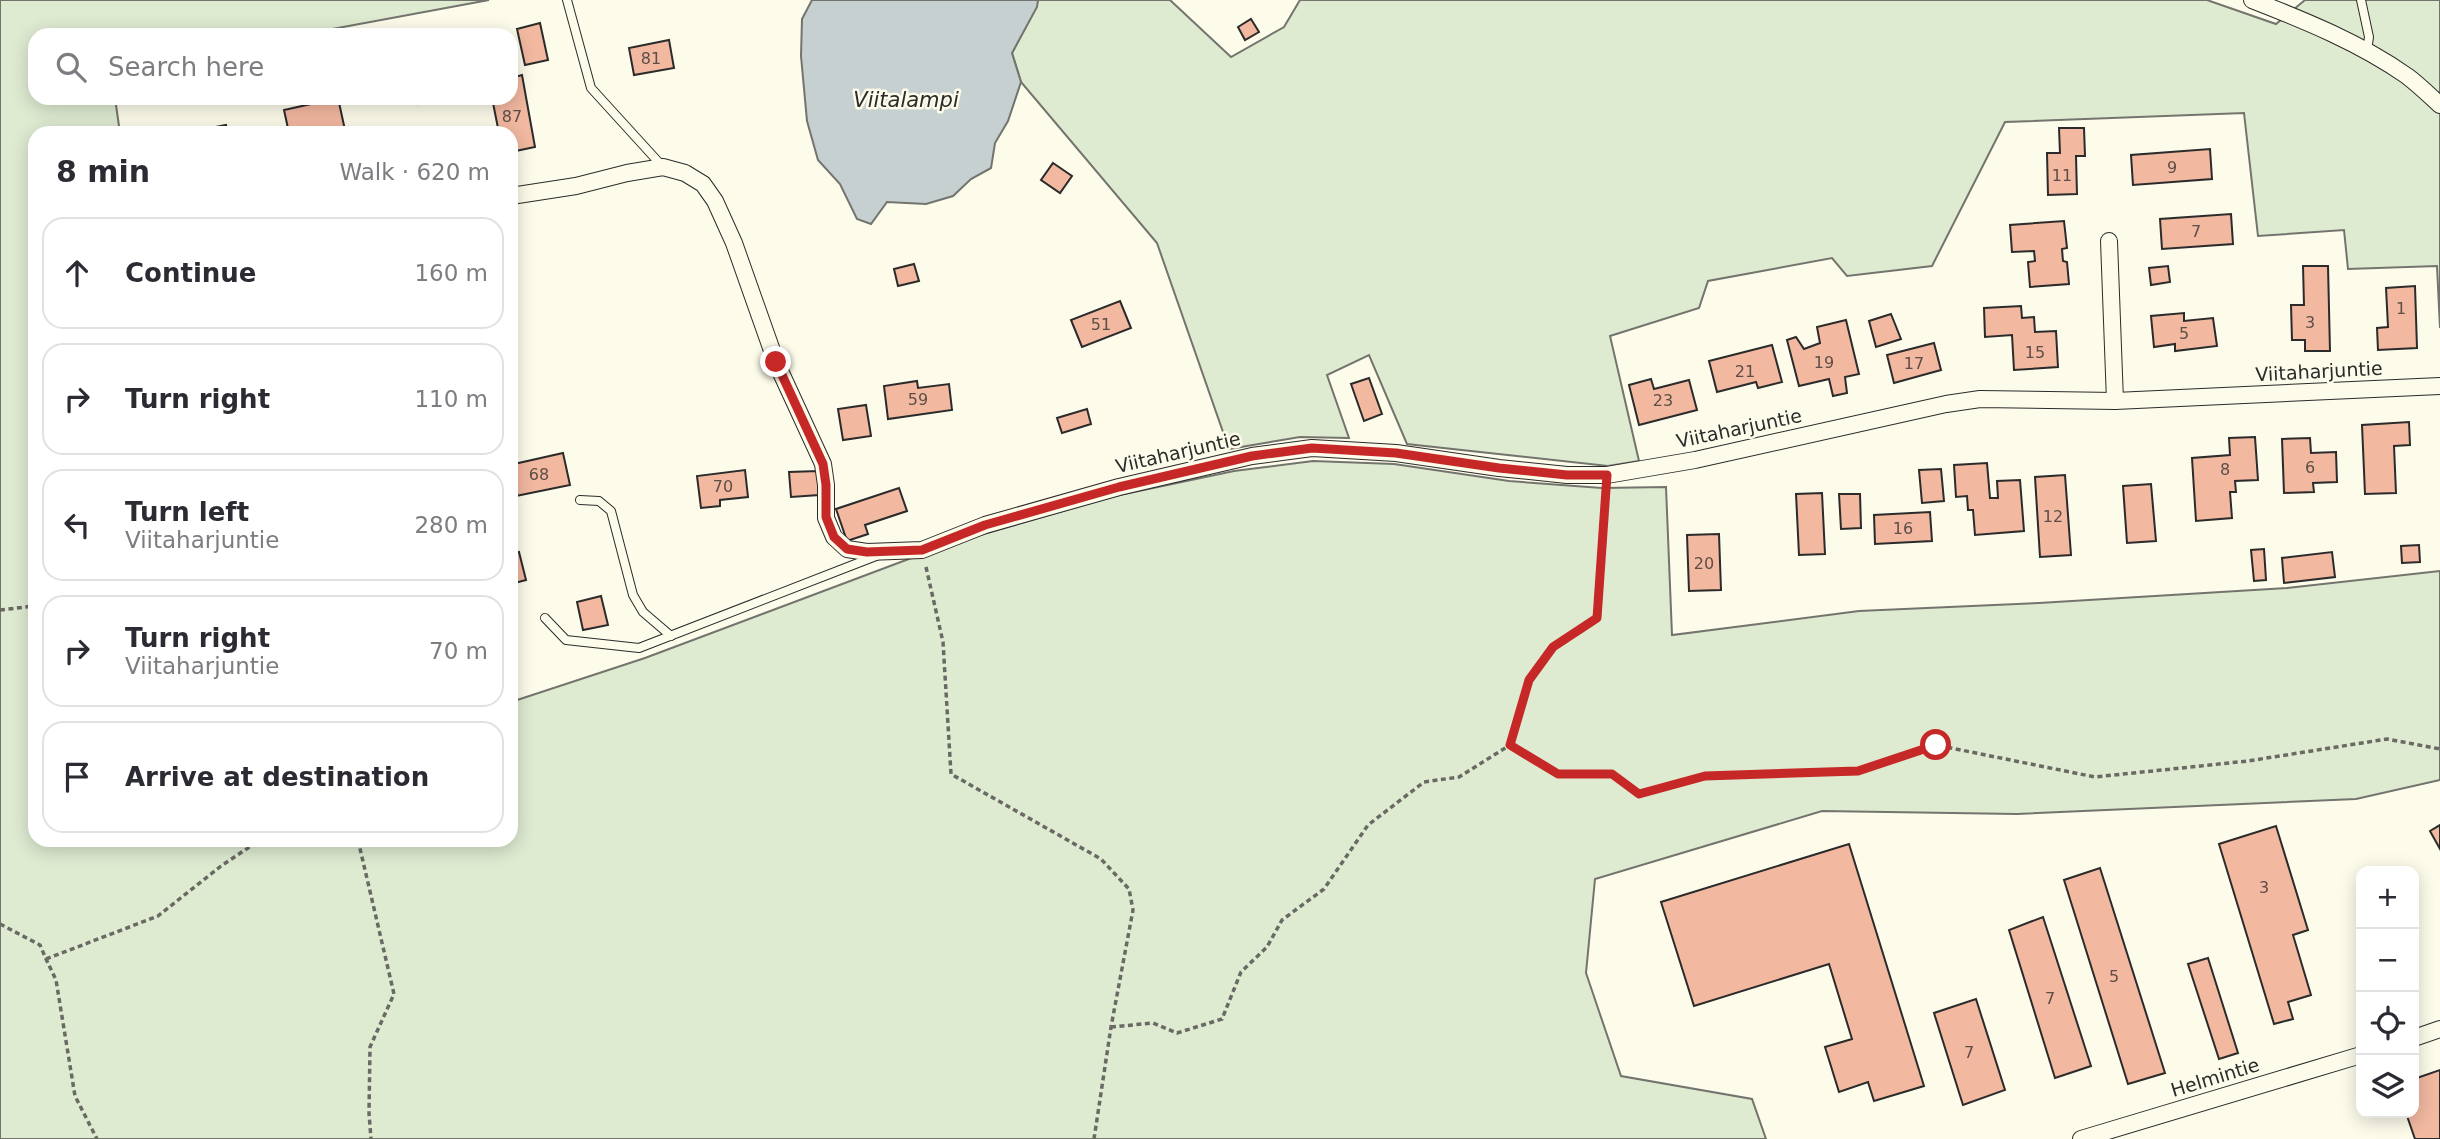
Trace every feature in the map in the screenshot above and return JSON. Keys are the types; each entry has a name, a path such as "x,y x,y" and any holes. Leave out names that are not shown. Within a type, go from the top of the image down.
{"street":[{"path":"2252,0 2310,22 2367,51 2408,77 2440,104"},
{"name":"Viitaharjuntie","path":"518,195 576,186 663,167 685,173 704,184 715,201 734,243 776,362 823,464 826,517 834,537 847,549 885,552 922,550 985,525 1119,487 1252,456 1312,448 1396,453 1567,475 1607,475 1695,460 1969,401 2115,401 2440,386"},
{"path":"2109,240 2115,401"},
{"path":"2419,1036 2440,1030"},
{"name":"Helmintie","path":"2081,1139 2356,1056"}],"lane":[{"path":"568,0 591,88 663,167"},
{"path":"2361,0 2369,37 2367,51"},
{"path":"580,500 599,501 611,511 633,595 643,612 671,636"},
{"path":"545,618 566,640 639,648 885,552"}],"path":[{"path":"1111,1027 1153,1023 1177,1033 1222,1019 1241,972 1267,947 1282,919 1324,889 1368,825 1424,782 1459,777 1510,745 1529,680 1553,647 1597,618 1607,475"},
{"path":"922,550 943,642 951,775 1101,859 1129,889 1133,910 1094,1139"},
{"path":"0,610 28,607"},
{"path":"1510,745 1558,774 1612,774 1639,794 1705,776 1858,771 1936,745 2095,777 2248,761 2387,739 2440,749"},
{"path":"46,959 158,916 250,847"},
{"path":"360,847 394,994 370,1047 371,1139"},
{"path":"0,924 40,945 56,980 75,1096 97,1139"}],"green space":[{"path":"0,0 489,0 338,28 28,28 28,105 116,105 119,126 28,126 28,847 518,847 518,700 645,658 946,545 1115,496 1234,471 1313,461 1394,464 1509,481 1602,488 1666,487 1672,635 1859,611 2287,588 2440,571 2440,780 2356,799 2017,814 1822,811 1595,879 1586,973 1621,1076 1752,1099 1766,1139 0,1139"},
{"path":"1038,0 1170,0 1231,57 1284,27 1300,0 2207,0 2276,24 2305,0 2440,0 2440,328 2437,266 2348,269 2344,230 2258,236 2244,113 2005,122 1932,266 1847,276 1832,258 1708,281 1699,308 1610,336 1639,461 1608,466 1407,444 1369,355 1327,375 1349,438 1300,437 1229,449 1157,243 1021,82 1012,53"}],"water":[{"name":"Viitalampi","path":"812,0 1038,0 1037,7 1012,53 1021,82 1008,121 995,143 991,168 971,179 953,196 926,204 887,202 871,224 857,219 840,184 818,160 807,121 801,56 802,19"}],"building":[{"path":"1251,19 1259,32 1245,40 1238,27"},
{"path":"540,23 548,60 525,65 518,29"},
{"path":"669,40 674,68 634,75 629,48"},
{"path":"522,75 535,147 518,151 518,126 498,126 493,105 518,105 518,76"},
{"path":"306,105 340,105 344,126 287,126 284,110"},
{"path":"2059,128 2084,128 2085,156 2076,156 2077,194 2048,195 2047,153 2060,153"},
{"path":"2210,149 2212,179 2133,185 2131,155"},
{"path":"1053,163 1072,176 1060,193 1041,180"},
{"path":"2231,214 2233,244 2162,249 2160,219"},
{"path":"2064,221 2067,248 2062,249 2063,261 2067,262 2069,284 2030,287 2028,262 2035,261 2034,251 2012,252 2010,225"},
{"path":"914,264 919,281 898,286 894,269"},
{"path":"2168,266 2170,282 2151,285 2149,268"},
{"path":"2303,266 2328,266 2330,351 2305,351 2305,340 2292,340 2291,305 2304,305"},
{"path":"2415,286 2417,348 2378,350 2377,328 2388,327 2386,288"},
{"path":"1120,301 1131,328 1082,347 1071,320"},
{"path":"2021,306 2022,318 2034,317 2035,332 2056,331 2058,367 2014,370 2012,335 1985,337 1984,308"},
{"path":"2184,313 2184,321 2213,318 2217,346 2175,351 2175,344 2154,347 2151,316"},
{"path":"1891,314 1901,339 1876,347 1869,321"},
{"path":"1846,320 1859,374 1845,377 1847,393 1833,396 1829,379 1799,386 1787,340 1796,337 1804,349 1820,343 1817,327"},
{"path":"1934,343 1941,370 1894,383 1887,355"},
{"path":"1772,345 1782,382 1758,388 1756,382 1717,392 1709,361"},
{"path":"1369,378 1382,414 1364,421 1351,384"},
{"path":"1651,379 1654,389 1689,380 1697,410 1639,425 1629,385"},
{"path":"917,381 918,388 949,384 952,410 888,419 884,386"},
{"path":"866,405 871,436 843,440 838,409"},
{"path":"1087,409 1091,424 1062,433 1057,418"},
{"path":"2409,422 2410,445 2394,446 2396,493 2365,494 2362,425"},
{"path":"2255,437 2258,480 2235,481 2236,492 2230,492 2232,518 2196,521 2192,458 2230,455 2229,438"},
{"path":"2310,438 2311,453 2336,452 2337,482 2313,483 2314,492 2284,493 2282,439"},
{"path":"563,453 570,485 518,496 518,463"},
{"path":"1987,463 1990,498 1998,498 1997,481 2020,480 2024,531 1975,535 1973,510 1968,510 1967,496 1956,497 1954,465"},
{"path":"1941,469 1944,501 1922,503 1919,470"},
{"path":"745,470 748,497 720,500 720,506 701,508 697,476"},
{"path":"818,471 819,495 791,497 789,472"},
{"path":"2065,475 2071,555 2040,557 2035,477"},
{"path":"2151,484 2156,541 2127,543 2123,486"},
{"path":"899,488 907,511 865,525 868,534 847,541 836,509"},
{"path":"1822,493 1825,554 1799,555 1796,494"},
{"path":"1839,494 1860,494 1861,528 1841,529"},
{"path":"1930,512 1932,541 1875,544 1874,515"},
{"path":"1719,534 1721,590 1689,591 1687,535"},
{"path":"2419,545 2420,562 2402,563 2401,546"},
{"path":"2264,549 2266,580 2254,581 2251,550"},
{"path":"518,552 526,580 518,582"},
{"path":"2332,552 2335,577 2284,583 2282,558"},
{"path":"601,596 608,625 583,630 577,602"},
{"path":"2440,825 2440,849 2430,831"},
{"path":"2276,826 2308,930 2293,935 2311,995 2288,1002 2293,1019 2274,1024 2219,844"},
{"path":"1849,844 1924,1086 1874,1101 1868,1082 1839,1092 1825,1047 1852,1039 1829,964 1694,1006 1661,902"},
{"path":"2100,868 2165,1073 2128,1084 2064,880"},
{"path":"2043,917 2091,1066 2055,1078 2009,930"},
{"path":"2208,958 2238,1053 2219,1059 2188,964"},
{"path":"1976,999 2005,1090 1963,1105 1934,1013"},
{"path":"2440,1070 2440,1139 2415,1139 2408,1118 2419,1118 2419,1077"}],"route":[{"path":"776,362 823,464 826,517 834,537 847,549 867,552 922,550 985,525 1119,487 1252,456 1312,448 1396,453 1567,475 1607,475 1597,618 1553,647 1529,680 1510,745 1558,774 1612,774 1639,794 1705,776 1858,771 1936,745"}]}
